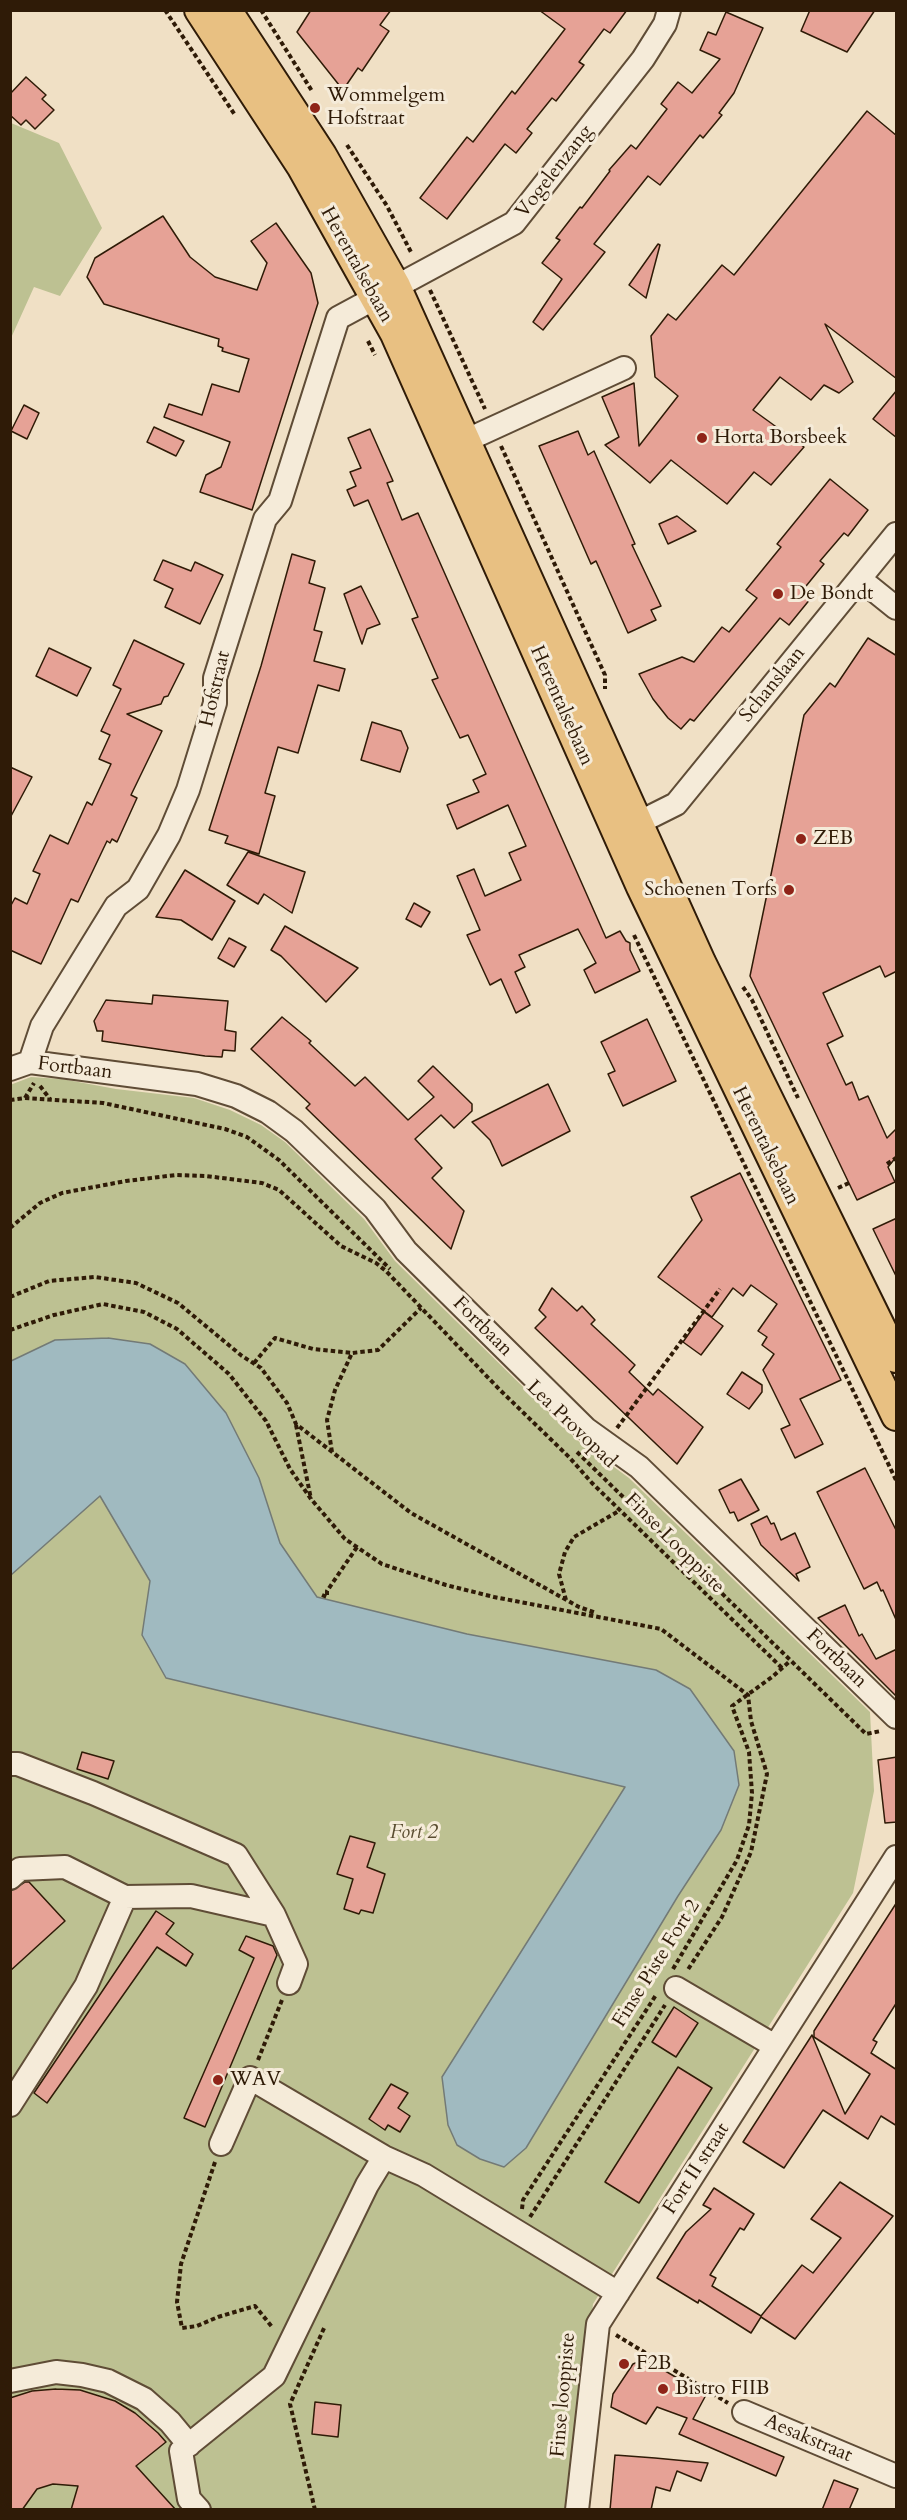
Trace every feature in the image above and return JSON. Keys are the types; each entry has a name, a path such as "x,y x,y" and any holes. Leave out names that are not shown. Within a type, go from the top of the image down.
{"main road":[{"name":"Herentalsebaan","path":"199,10 385,291 395,334 628,828 701,962 897,1358"},
{"name":"Herentalsebaan","path":"227,10 321,155 385,291 467,440 628,828 651,908 897,1416"}],"street":[{"name":"Vogelenzang","path":"385,291 514,223 643,59 665,24 669,10"},
{"name":"Hofstraat","path":"25,1071 42,1026 116,906 138,889 169,835 188,790 215,703 214,678 265,519 280,501 338,318 385,291"},
{"path":"467,440 624,368"},
{"name":"Schanslaan","path":"628,828 676,804 897,534"},
{"path":"860,579 897,608"},
{"name":"Fortbaan","path":"25,1071 197,1084 236,1096 268,1112 294,1131 375,1209 406,1251 586,1429 639,1467 891,1724"},
{"path":"10,1764 18,1764 93,1793 236,1855 274,1915 296,1964 289,1983"},
{"name":"Fort II straat","path":"577,2510 598,2324 897,1857"},
{"path":"10,1878 20,1869 65,1867 125,1897 191,1896 274,1915"},
{"path":"10,2105 86,1986 125,1897"},
{"path":"669,1983 775,2046"},
{"path":"221,2144 250,2078 384,2157 424,2175 518,2227 618,2293"},
{"path":"199,2510 189,2499 181,2451 274,2376 367,2186 384,2157"},
{"path":"10,2380 56,2372 82,2374 108,2381 144,2399 170,2422 189,2445"},
{"name":"Aesakstraat","path":"744,2412 897,2476"}],"path":[{"path":"165,10 237,118"},
{"path":"25,1071 51,1100"},
{"path":"10,1100 25,1098 103,1103 225,1129 247,1137 279,1160 430,1308"},
{"path":"887,1164 897,1158"},
{"name":"Finse Looppiste","path":"10,1228 40,1203 62,1193 126,1181 176,1175 206,1176 262,1184 288,1196 341,1246 381,1267 619,1511 782,1668"},
{"path":"10,1297 49,1281 95,1277 136,1283 178,1303 261,1368 287,1403 296,1424 311,1500"},
{"path":"598,1472 605,1462 606,1443 720,1288"},
{"path":"10,1330 103,1304 144,1312 177,1329 229,1374 266,1421 290,1469 311,1500 345,1539 382,1564 446,1585 494,1597 608,1617 661,1629 748,1695 751,1721 767,1774 751,1852 722,1917 669,1983 518,2227"},
{"path":"254,1363 275,1338 313,1349 352,1353 378,1350 421,1308"},
{"path":"332,1452 327,1420 335,1390 352,1353"},
{"path":"296,1424 411,1513 566,1600 608,1617"},
{"name":"Lea Provopad","path":"573,1448 866,1734 891,1724"},
{"path":"566,1600 559,1574 565,1552 574,1537 619,1511"},
{"path":"322,1595 327,1597 327,1592 357,1547"},
{"path":"748,1695 790,1661"},
{"name":"Finse Piste Fort 2","path":"518,2227 524,2200 669,1983 737,1860 749,1825 752,1793 749,1752 732,1706 748,1695"},
{"path":"250,2078 289,1983"},
{"path":"221,2144 181,2264 177,2302 182,2328 197,2326 255,2306 271,2325 286,2350"},
{"path":"315,2510 290,2404 328,2320"},
{"name":"Aesakstraat","path":"598,2324 744,2412"},
{"path":"281,2404 290,2404"}],"green space":[{"path":"11,123 59,143 102,228 60,296 34,287 11,338"},
{"name":"Fort 2","path":"31,1077 62,1079 116,1089 194,1098 230,1110 261,1125 285,1142 364,1219 395,1261 577,1440 629,1478 870,1712 874,1791 853,1893 593,2304 570,2509 11,2510 10,1085"}],"water":[{"path":"108,1338 150,1344 185,1364 226,1413 259,1478 280,1543 317,1597 467,1634 656,1670 690,1689 734,1751 739,1785 721,1830 678,1896 526,2148 504,2167 480,2159 457,2145 448,2125 442,2077 625,1787 166,1678 142,1635 150,1581 100,1496 11,1575 11,1361 55,1340"}],"building":[{"path":"311,10 391,10 380,25 389,31 362,71 358,68 343,90 297,32"},
{"path":"539,10 627,10 610,33 604,29 579,62 584,65 556,101 552,98 527,129 532,133 516,153 505,144 447,219 420,198 467,137 473,142 512,91 515,94 565,29"},
{"path":"810,10 875,10 847,52 801,31"},
{"path":"726,12 763,28 734,93 719,113 722,115 703,138 700,135 660,185 648,176 594,244 605,252 543,330 533,322 562,279 542,263 560,240 556,238 631,145 636,149 667,109 661,104 678,82 692,93 720,59 700,50 708,32 716,35"},
{"path":"26,77 46,95 42,99 54,110 35,129 26,120 21,125 10,115 10,94"},
{"path":"867,111 897,136 897,379 825,324 853,382 839,393 824,385 811,400 780,377 753,410 804,447 771,485 754,472 727,504 671,460 650,483 605,445 619,437 602,397 634,383 639,446 678,396 655,377 651,336 668,314 676,320 722,265 734,275"},
{"path":"163,216 190,257 215,277 257,290 267,263 251,241 276,223 311,273 318,303 252,510 200,492 206,475 221,467 230,442 164,417 169,404 202,415 212,384 239,392 249,359 222,351 223,348 218,346 219,339 104,304 87,277 95,258"},
{"path":"658,244 660,245 646,298 629,285"},
{"path":"897,390 897,438 873,419"},
{"path":"24,405 39,413 27,439 11,431"},
{"path":"154,427 184,441 176,456 147,442"},
{"path":"370,429 393,481 387,483 402,520 418,513 606,938 620,931 630,943 630,950 640,971 595,993 584,970 596,963 578,929 519,955 525,967 515,972 530,1005 516,1013 501,979 490,985 467,935 480,930 457,876 474,869 485,896 521,880 509,853 526,846 508,805 457,829 447,805 479,792 473,780 486,774 468,735 460,738 432,680 438,678 412,619 418,617 368,500 354,506 347,490 356,486 350,472 361,468 348,438"},
{"path":"578,431 588,455 594,451 635,544 632,545 661,606 651,610 656,620 628,633 596,561 591,564 539,446"},
{"path":"830,479 868,510 848,536 844,533 820,561 824,564 802,591 811,598 789,625 780,618 694,721 690,719 681,729 668,718 653,699 639,674 682,657 694,662 722,627 729,632 757,598 746,590 781,547 777,544"},
{"path":"677,516 696,531 668,544 659,524"},
{"path":"292,554 315,561 309,583 325,588 314,630 322,632 314,661 345,669 339,691 318,685 298,753 278,747 265,793 275,796 259,854 225,843 228,836 209,830 261,666"},
{"path":"163,560 191,571 195,562 223,575 200,624 165,607 173,589 154,580"},
{"path":"361,586 380,624 367,629 362,644 344,594"},
{"path":"868,638 897,656 897,971 885,977 880,966 823,993 843,1036 827,1044 846,1085 852,1082 859,1100 868,1096 887,1138 897,1128 897,1156 888,1167 895,1182 857,1200 750,976 804,715 830,683 835,687"},
{"path":"134,640 184,664 168,696 164,697 161,704 127,714 162,731 131,795 137,798 117,842 112,839 110,843 107,841 78,902 71,899 41,964 10,950 10,907 15,898 27,904 40,874 33,871 50,835 68,844 87,802 92,805 111,764 99,759 110,735 101,731 121,689 113,685"},
{"path":"49,648 91,668 77,696 36,676"},
{"path":"372,722 401,731 408,748 400,772 361,760"},
{"path":"10,767 32,777 10,818"},
{"path":"248,852 305,872 292,913 264,894 258,904 227,885"},
{"path":"185,870 235,901 212,940 181,920 156,917"},
{"path":"414,903 430,912 421,927 406,919"},
{"path":"285,926 358,968 326,1002 281,956 271,950"},
{"path":"229,938 246,947 234,967 218,958"},
{"path":"153,995 228,1001 225,1030 236,1032 235,1051 223,1050 222,1057 205,1056 102,1041 103,1031 97,1031 94,1021 106,1000 152,1004"},
{"path":"282,1017 311,1041 309,1043 355,1086 365,1077 408,1120 434,1097 418,1081 433,1066 472,1104 472,1111 454,1128 441,1115 415,1139 442,1168 432,1178 464,1211 451,1249 306,1108 310,1104 251,1049"},
{"path":"647,1019 676,1081 623,1106 608,1074 615,1071 601,1042"},
{"path":"548,1084 570,1131 502,1166 490,1140 472,1122"},
{"path":"740,1173 841,1380 800,1399 823,1444 795,1458 781,1429 790,1425 763,1370 774,1354 762,1345 767,1337 758,1331 777,1304 751,1285 743,1296 733,1288 712,1317 658,1277 702,1220 691,1197"},
{"path":"897,1218 897,1278 873,1229"},
{"path":"552,1288 577,1311 582,1306 595,1320 591,1324 635,1365 629,1372 653,1395 658,1389 703,1427 677,1464 535,1328 546,1317 539,1310"},
{"path":"704,1312 723,1326 701,1355 683,1342"},
{"path":"742,1372 762,1385 762,1392 749,1409 727,1394"},
{"path":"865,1468 897,1532 897,1622 877,1582 864,1589 817,1492"},
{"path":"741,1479 759,1510 738,1521 734,1512 730,1513 719,1490"},
{"path":"767,1516 771,1524 774,1523 781,1540 795,1533 810,1567 796,1574 799,1581 761,1545 751,1524"},
{"path":"845,1605 859,1636 862,1634 876,1659 897,1649 897,1697 818,1618"},
{"path":"82,1752 114,1761 108,1779 77,1769"},
{"path":"897,1757 897,1822 885,1823 878,1760"},
{"path":"350,1836 375,1843 367,1867 385,1874 373,1913 361,1910 359,1914 344,1909 353,1879 337,1874"},
{"path":"29,1882 65,1921 10,1971 10,1891"},
{"path":"897,1902 897,2002 873,2040 877,2042 871,2053 897,2070 897,2126 881,2116 868,2139 823,2110 784,2168 743,2142 812,2035 845,2114 870,2074 814,2037 814,2031"},
{"path":"156,1911 174,1923 166,1934 193,1954 186,1966 157,1947 47,2103 34,2093"},
{"path":"246,1936 273,1946 277,1955 205,2127 184,2118 254,1958 239,1950"},
{"path":"674,2007 698,2023 676,2057 652,2042"},
{"path":"678,2067 712,2088 639,2203 605,2182"},
{"path":"391,2084 408,2093 398,2108 410,2116 400,2132 388,2125 385,2130 369,2119"},
{"path":"840,2182 893,2216 795,2339 761,2317 751,2333 699,2300 698,2303 657,2278 686,2232 711,2209 703,2205 714,2188 754,2214 744,2230 740,2228 710,2275 716,2278 712,2286 761,2316 802,2265 813,2273 841,2238 811,2219"},
{"path":"645,2359 706,2395 693,2419 784,2457 776,2476 679,2434 687,2418 657,2407 646,2424 611,2407 613,2394 633,2364"},
{"path":"80,2390 115,2401 135,2413 158,2433 166,2442 136,2466 176,2510 71,2510 78,2486 53,2484 37,2489 22,2510 10,2510 10,2398 32,2391"},
{"path":"315,2402 341,2405 338,2437 312,2434"},
{"path":"615,2455 708,2463 701,2481 677,2471 670,2491 656,2487 651,2510 610,2510"},
{"path":"834,2480 858,2489 849,2510 822,2510"}],"place":[{"name":"Wommelgem Hofstraat","path":"315,108"},
{"name":"Horta Borsbeek","path":"702,438"},
{"name":"De Bondt","path":"778,594"},
{"name":"ZEB","path":"801,839"},
{"name":"Schoenen Torfs","path":"789,890"},
{"name":"WAV","path":"218,2080"},
{"name":"F2B","path":"624,2364"},
{"name":"Bistro FIIB","path":"663,2389"}]}
